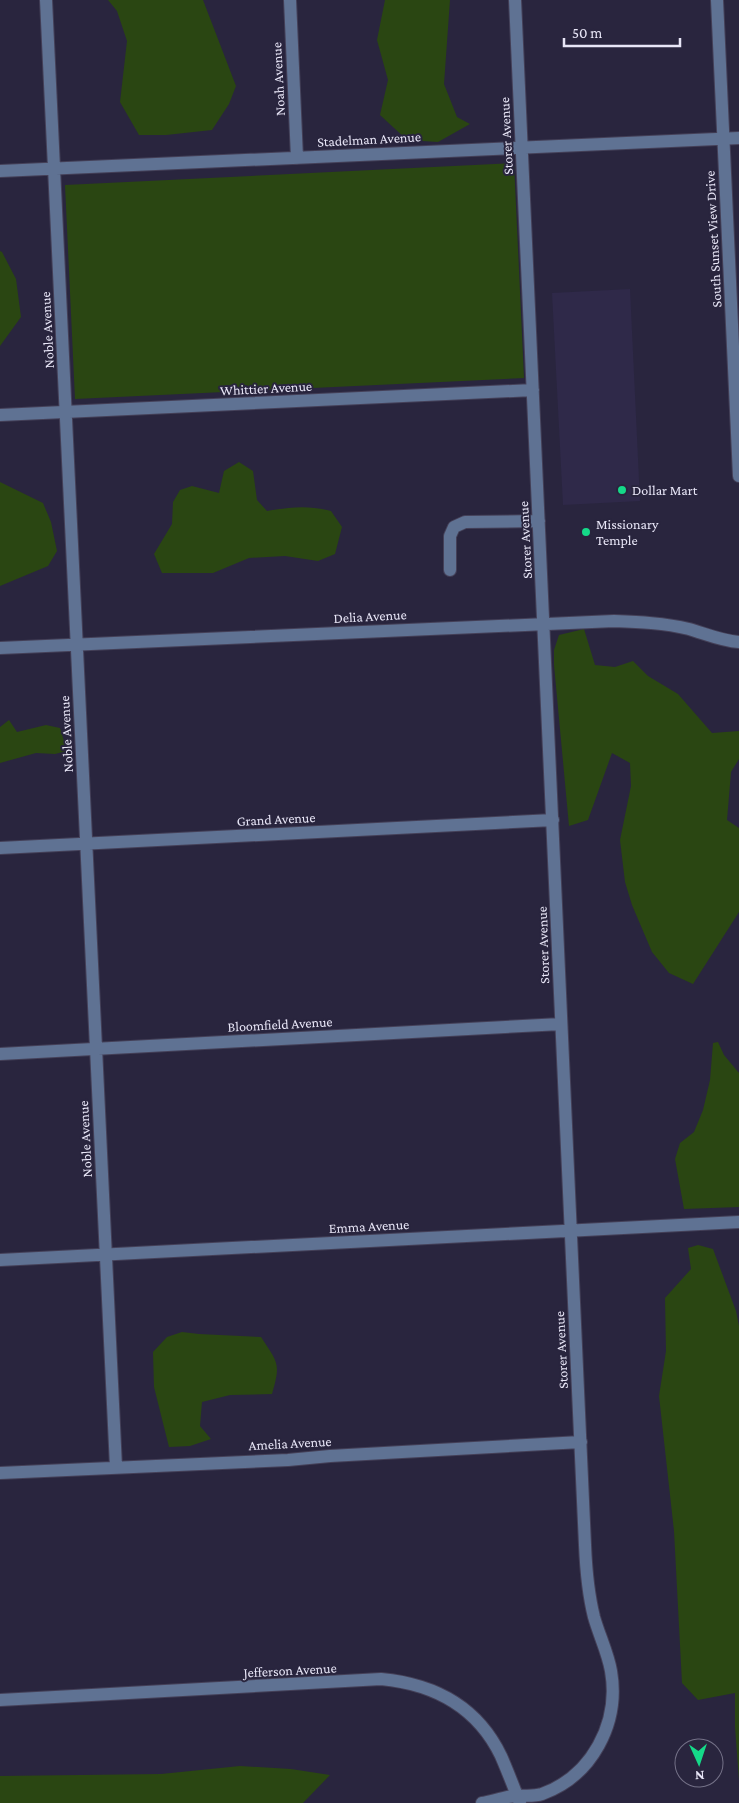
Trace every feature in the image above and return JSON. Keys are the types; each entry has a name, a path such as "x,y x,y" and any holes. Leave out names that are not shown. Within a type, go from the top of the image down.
{"street":[{"name":"Noble Avenue","path":"46,0 116,1467"},
{"name":"Noah Avenue","path":"290,0 297,158"},
{"name":"Storer Avenue","path":"482,1803 519,1799 541,1794 574,1776 598,1747 610,1720 613,1698 611,1670 594,1619 588,1586 515,0"},
{"name":"South Sunset View Drive","path":"717,0 739,476"},
{"name":"Stadelman Avenue","path":"0,170 739,138"},
{"name":"Whittier Avenue","path":"0,415 533,390"},
{"path":"450,570 450,536 454,527 465,522 539,521"},
{"name":"Delia Avenue","path":"0,648 614,621 649,622 688,629 716,638 739,642"},
{"name":"Grand Avenue","path":"0,848 553,820"},
{"name":"Bloomfield Avenue","path":"0,1054 561,1024"},
{"name":"Emma Avenue","path":"0,1260 739,1222"},
{"name":"Amelia Avenue","path":"0,1473 288,1460 581,1442"},
{"name":"Jefferson Avenue","path":"0,1700 381,1680 401,1681 433,1690 450,1699 474,1717 491,1738 501,1756 519,1799"}],"shaded area":[{"path":"630,289 640,501 563,505 552,293"}],"green space":[{"path":"108,0 203,0 236,86 229,104 212,130 166,135 139,135 120,102 127,41 117,11"},
{"path":"385,0 450,0 444,84 457,117 470,124 438,142 407,140 380,115 388,80 377,40"},
{"path":"514,163 524,378 75,399 65,185"},
{"path":"0,251 16,279 21,317 0,346"},
{"path":"239,462 253,471 257,500 267,511 299,507 331,511 342,527 335,554 318,561 285,556 249,558 213,573 162,573 154,554 172,524 173,502 180,490 192,486 219,493 224,471"},
{"path":"0,482 43,503 51,522 57,551 48,566 0,586"},
{"path":"584,629 595,665 615,667 633,661 648,676 678,694 712,733 739,731 739,759 731,772 727,820 739,828 739,912 693,984 669,973 652,952 632,905 625,882 620,840 631,786 630,763 612,753 588,820 569,826 554,650 559,635"},
{"path":"9,720 17,732 46,725 60,728 67,751 55,754 36,753 0,763 0,727"},
{"path":"718,1042 724,1055 739,1073 739,1207 684,1209 675,1159 680,1143 694,1132 703,1110 710,1080 713,1043"},
{"path":"698,1245 713,1249 736,1311 739,1326 739,1780 735,1727 735,1693 698,1700 682,1683 674,1531 659,1396 666,1351 665,1298 691,1269 688,1248"},
{"path":"182,1332 261,1337 274,1358 277,1369 272,1394 230,1395 202,1402 200,1426 211,1439 190,1446 169,1447 154,1387 153,1352 167,1337"},
{"path":"240,1766 291,1769 330,1775 303,1803 0,1803 0,1776 161,1774"}],"place":[{"name":"Dollar Mart","path":"622,490"},
{"name":"Missionary Temple","path":"586,532"}]}
